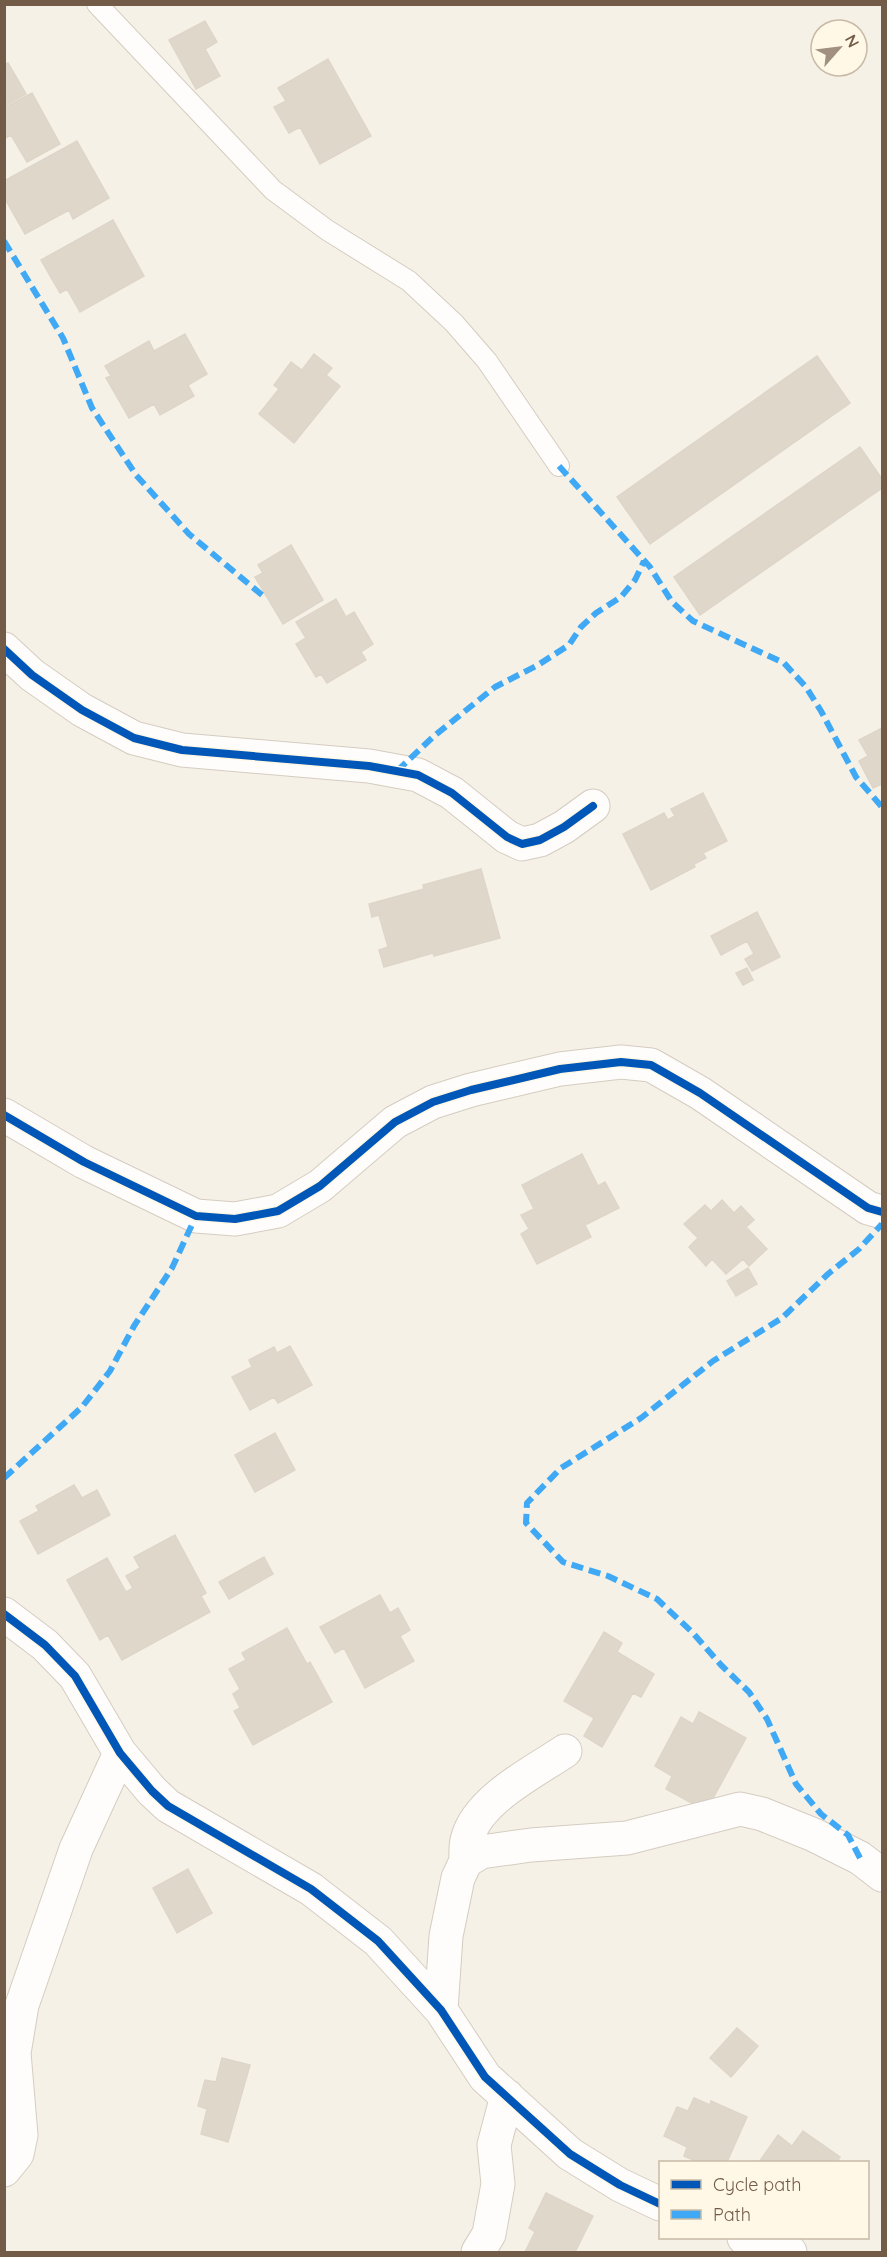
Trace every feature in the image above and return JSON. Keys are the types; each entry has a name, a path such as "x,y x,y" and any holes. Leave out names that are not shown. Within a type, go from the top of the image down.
{"street":[{"path":"4,649 32,675 82,710 134,738 182,750 369,766 418,775 452,793 507,837 522,844 540,840 564,827 593,806"},
{"path":"4,1115 84,1162 196,1216 235,1219 279,1211 320,1186 395,1122 433,1102 471,1090 560,1069 621,1062 651,1065 700,1094 868,1208 882,1212"},
{"path":"4,1614 45,1644 75,1676 120,1753 168,1806 311,1889 378,1941 441,2010 485,2077 570,2154 620,2184 659,2204"},
{"path":"441,2010 446,1936 458,1878 466,1861 467,1838 476,1820 494,1800 565,1751"},
{"path":"4,2170 18,2154 21,2135 14,2053 21,2005 76,1849 120,1753"},
{"path":"466,1861 481,1852 627,1838 740,1809 762,1814 814,1835 860,1858 882,1875"},
{"path":"478,2253 489,2235 498,2184 494,2145 507,2096"},
{"path":"747,2239 790,2253"}],"lane":[{"path":"97,4 273,190 327,230 410,281 454,323 487,361 559,466"}],"building":[{"path":"205,21 217,42 205,49 220,76 196,89 169,40"},
{"path":"328,59 371,136 320,164 300,127 289,133 274,107 286,101 278,88"},
{"path":"8,63 26,94 4,106 4,65"},
{"path":"32,93 60,144 27,162 11,135 4,139 4,108"},
{"path":"77,141 109,198 73,219 69,210 25,234 4,197 4,181"},
{"path":"113,220 144,276 80,312 67,289 60,293 41,260"},
{"path":"185,334 207,374 188,385 194,396 160,415 154,404 129,418 106,378 111,376 105,366 149,341 154,351"},
{"path":"314,354 332,368 326,375 340,386 294,443 259,414 279,389 274,385 291,362 302,370"},
{"path":"817,356 850,403 650,544 617,497"},
{"path":"860,447 882,479 882,488 700,615 674,577"},
{"path":"291,545 323,600 283,624 255,577 263,573 258,565"},
{"path":"336,599 346,617 354,612 373,644 361,652 366,660 327,683 321,674 316,677 296,644 306,638 296,622"},
{"path":"882,728 882,784 873,788 859,761 868,756 859,740"},
{"path":"703,793 727,841 703,853 706,858 694,864 695,867 651,890 623,834 664,813 668,820 675,816 671,809"},
{"path":"481,869 500,938 384,967 379,950 388,947 379,915 372,917 369,904 424,889 423,885"},
{"path":"757,912 780,957 752,971 745,959 754,954 747,941 721,955 711,936"},
{"path":"747,968 753,980 743,985 736,973"},
{"path":"582,1154 598,1186 605,1182 619,1208 585,1225 591,1237 537,1264 521,1234 529,1229 521,1215 534,1209 522,1185"},
{"path":"722,1200 734,1213 741,1206 754,1220 746,1227 767,1249 749,1266 743,1259 726,1274 712,1259 706,1266 689,1247 698,1238 684,1224 705,1205 711,1211"},
{"path":"748,1268 757,1284 736,1296 727,1281"},
{"path":"290,1346 312,1385 278,1403 274,1397 250,1410 232,1377 252,1367 249,1360 274,1347 277,1353"},
{"path":"275,1433 295,1470 255,1492 235,1455"},
{"path":"74,1485 82,1498 97,1490 110,1515 38,1554 20,1521 39,1511 36,1506"},
{"path":"175,1535 206,1593 201,1596 210,1612 122,1660 108,1635 100,1640 67,1580 107,1558 126,1592 133,1588 126,1576 140,1568 134,1557"},
{"path":"264,1557 273,1574 229,1599 219,1582"},
{"path":"380,1595 390,1613 398,1608 410,1630 400,1636 414,1661 365,1688 344,1648 335,1653 320,1627"},
{"path":"287,1628 307,1664 310,1662 332,1702 253,1745 234,1711 240,1708 233,1694 240,1689 229,1669 246,1660 242,1653"},
{"path":"604,1632 622,1643 617,1652 654,1674 641,1697 633,1693 602,1747 584,1736 594,1718 564,1701"},
{"path":"699,1712 746,1738 706,1811 666,1789 672,1776 655,1766 681,1717 693,1724"},
{"path":"188,1869 212,1913 177,1933 153,1888"},
{"path":"737,2028 758,2046 731,2077 710,2058"},
{"path":"222,2058 250,2065 228,2142 201,2134 207,2109 198,2106 205,2080 216,2082"},
{"path":"694,2098 710,2105 711,2101 747,2117 727,2161 696,2161 684,2156 687,2147 664,2136 677,2107 688,2111"},
{"path":"803,2131 840,2157 838,2161 760,2161 778,2135 792,2146"},
{"path":"546,2193 593,2216 575,2252 525,2252 535,2232 529,2228"}],"marked path":[{"path":"4,241 63,338 92,408 136,475 189,534 262,595"},
{"path":"559,466 650,567 672,602 693,621 784,663 806,687 856,777 882,807"},
{"path":"397,771 434,736 495,687 538,665 569,645 581,627 596,613 621,597 635,580 644,561"},
{"path":"4,1478 82,1407 110,1371 134,1326 172,1268 196,1216"},
{"path":"860,1858 848,1835 821,1814 796,1784 767,1719 749,1692 693,1633 657,1599 608,1576 563,1562 526,1523 527,1503 561,1468 641,1418 713,1361 782,1318 828,1274 859,1249 882,1224"}],"cycle path":[{"path":"4,649 32,675 82,710 134,738 182,750 369,766 418,775 452,793 507,837 522,844 540,840 564,827 593,806"},
{"path":"4,1115 84,1162 196,1216 235,1219 278,1211 320,1186 395,1122 433,1102 471,1090 560,1069 621,1062 651,1065 700,1093 868,1208 882,1212"},
{"path":"4,1614 45,1645 75,1676 120,1753 168,1806 311,1889 378,1941 441,2010 485,2077 570,2154 620,2185 659,2204"}]}
